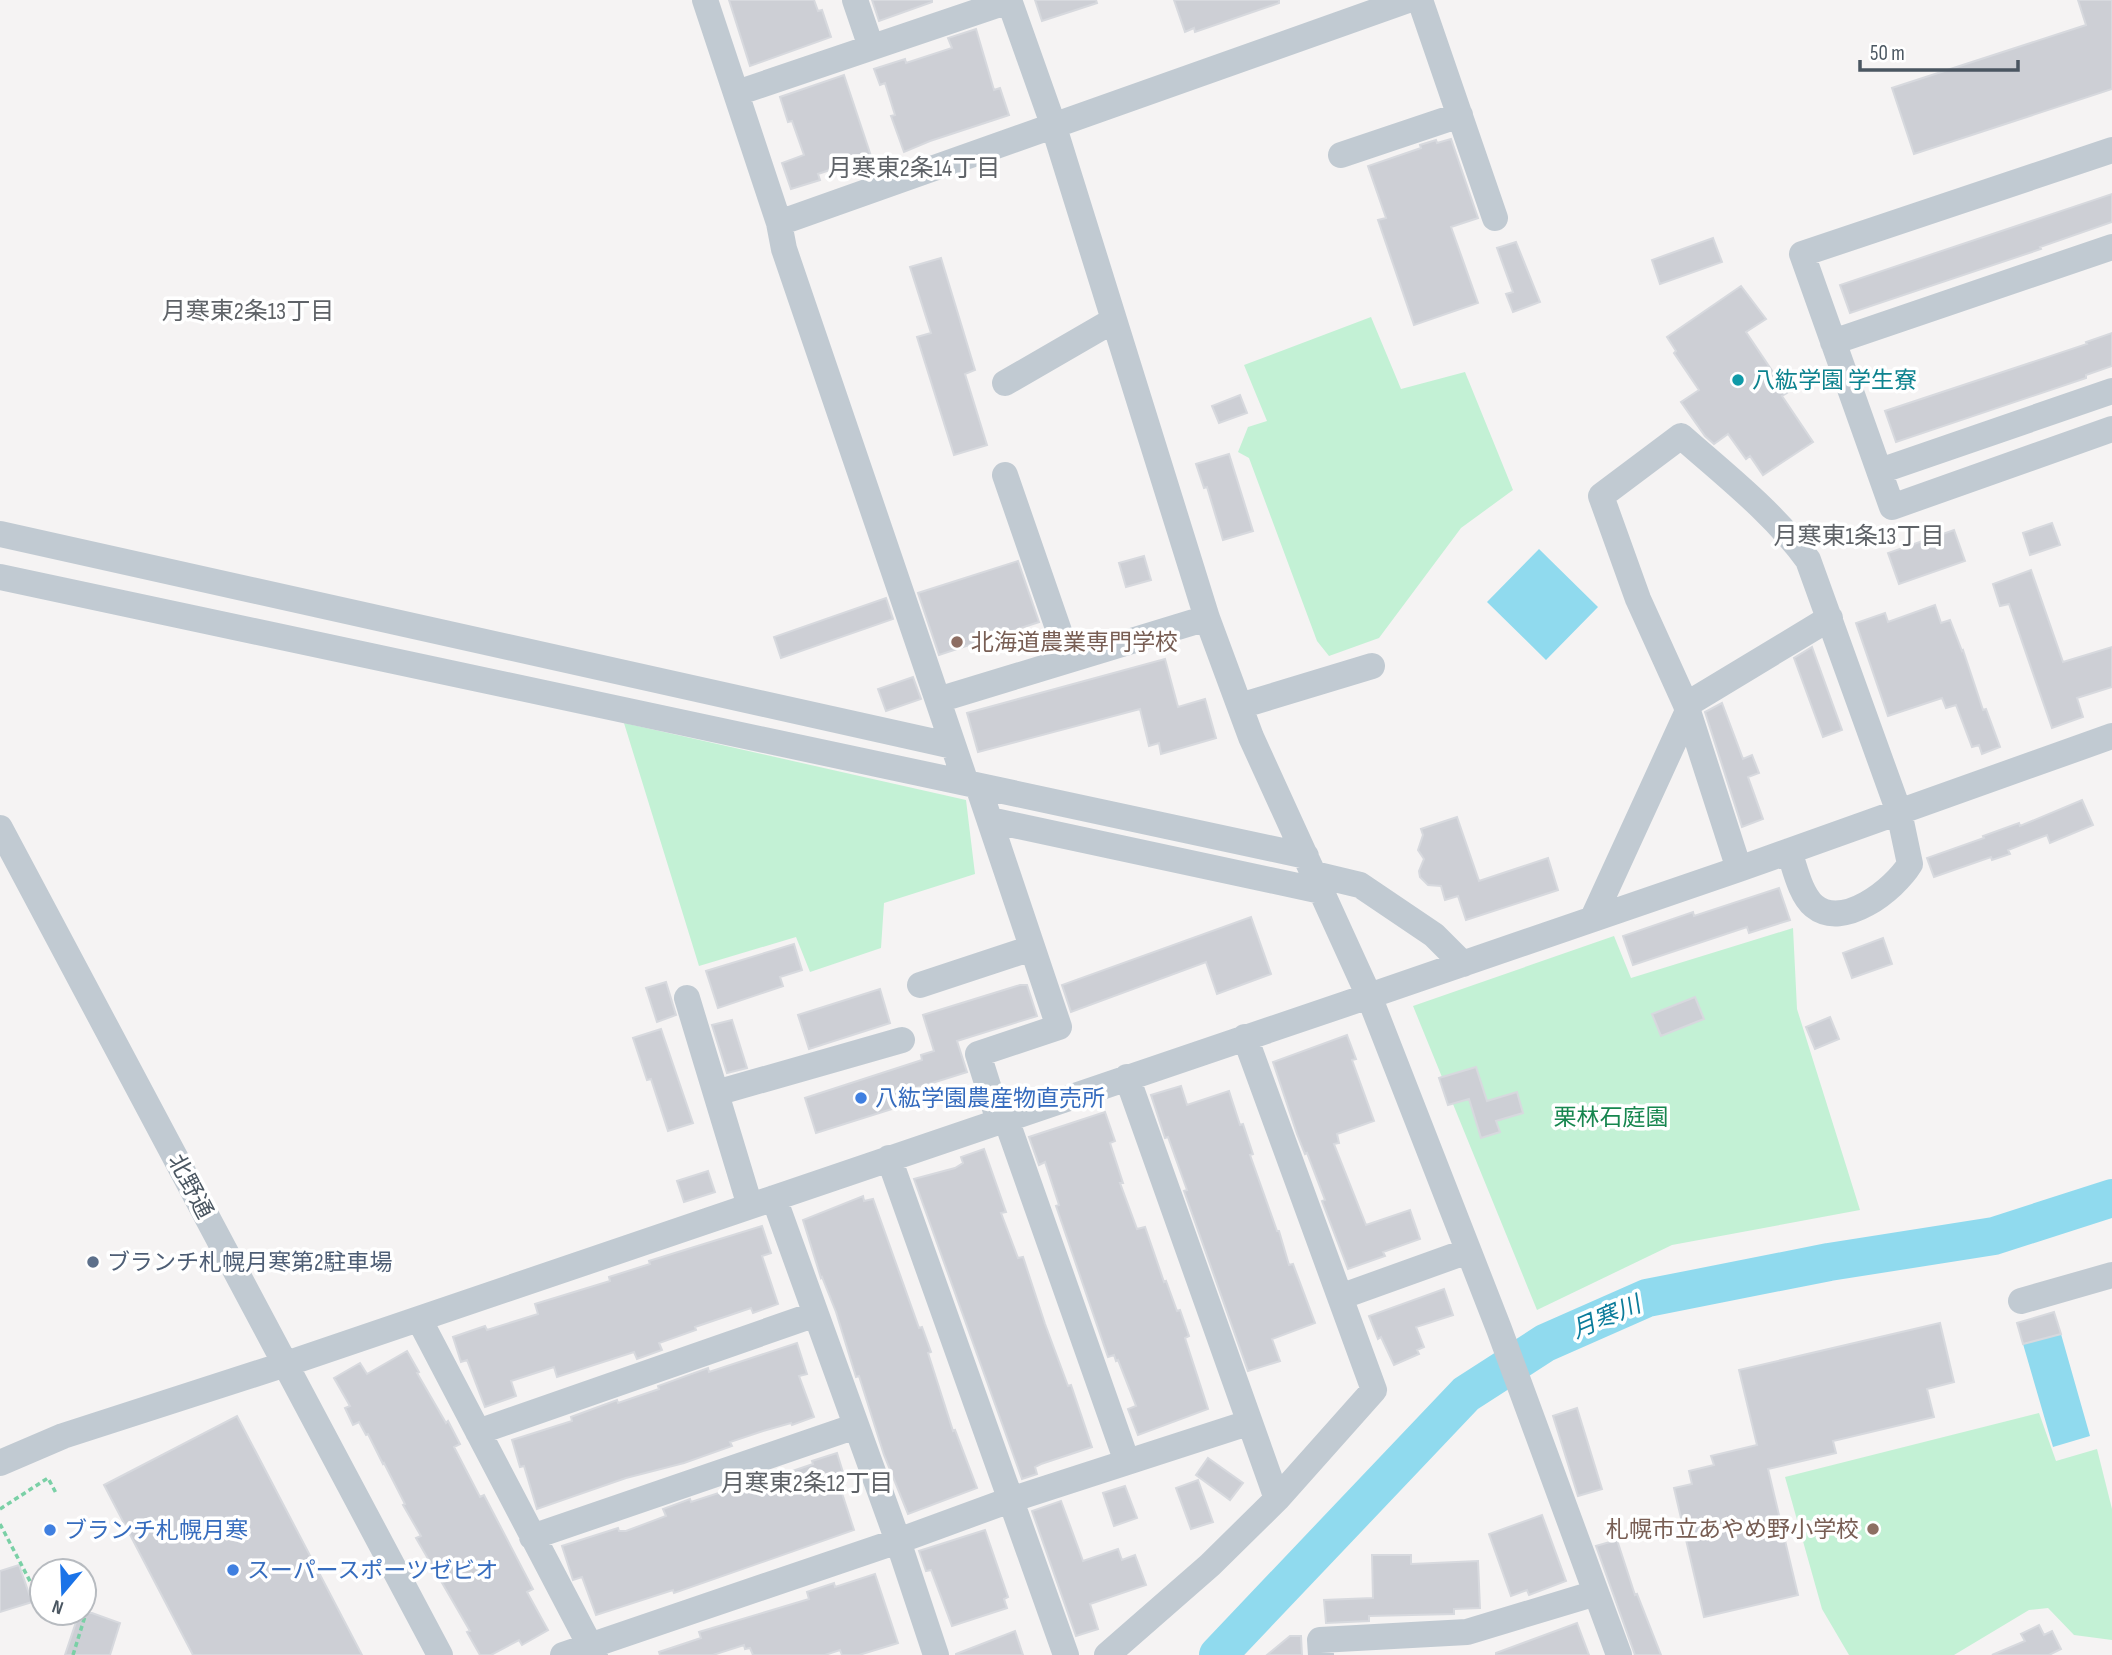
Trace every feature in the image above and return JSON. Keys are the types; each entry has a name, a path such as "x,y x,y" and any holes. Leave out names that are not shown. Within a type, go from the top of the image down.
{"street":[{"path":"705,0 779,223 784,249 953,746 990,820 1059,1027 978,1054 1128,1462"},
{"path":"855,0 871,47"},
{"path":"737,93 1009,0 1053,124 1207,618 1251,737 1369,996 1499,1329 1619,1655"},
{"path":"779,223 1053,124 1408,1 1460,115 1494,218"},
{"path":"1342,155 1460,115"},
{"path":"2112,150 1802,254 1892,507 2112,429"},
{"path":"1833,342 2112,247"},
{"path":"1005,383 1114,320"},
{"path":"1880,471 2112,391"},
{"path":"1739,869 1687,709 1637,599 1601,496 1681,436 1758,505 1793,540 1808,560 1899,812 1910,864 1897,879 1856,911 1842,914 1815,907 1805,896 1788,851"},
{"path":"1005,475 1069,660"},
{"path":"0,534 953,746"},
{"path":"0,577 972,784 1360,885 1434,935 1463,964"},
{"path":"938,700 1207,618"},
{"path":"1593,918 1687,709 1830,618"},
{"path":"1240,706 1372,666"},
{"path":"750,737 758,703"},
{"path":"0,1463 63,1436 419,1320 1463,964 2112,736"},
{"path":"990,820 1313,874"},
{"name":"北野通","path":"0,828 440,1655"},
{"path":"920,985 1032,948"},
{"path":"687,998 716,1093 762,1202 816,1314 936,1655"},
{"path":"1107,1655 1210,1565 1277,1499 1374,1390 1245,1037"},
{"path":"716,1093 902,1040"},
{"path":"1126,1077 1277,1499"},
{"path":"889,1158 1066,1655"},
{"path":"1340,1297 1468,1251"},
{"path":"2021,1301 2112,1275"},
{"path":"478,1432 816,1314"},
{"path":"419,1320 593,1650"},
{"path":"563,1655 593,1650 1010,1500 1248,1423"},
{"path":"532,1537 856,1426"},
{"path":"1321,1655 1320,1640 1467,1632 1596,1593"}],"path":[{"path":"0,1509 48,1478 57,1495"},
{"path":"0,1524 28,1577"},
{"path":"73,1655 82,1627"}],"green space":[{"path":"1371,317 1401,389 1465,372 1513,490 1461,528 1379,638 1329,656 1317,641 1249,458 1238,452 1248,427 1267,421 1244,365"},
{"path":"624,723 966,800 975,874 884,903 881,948 810,972 796,937 699,966"},
{"name":"栗林石庭園","path":"1793,928 1797,1009 1860,1210 1672,1245 1537,1310 1413,1006 1614,936 1631,978"},
{"path":"2039,1413 2056,1461 2097,1449 2112,1509 2112,1640 2074,1635 2048,1608 2029,1610 1954,1655 1849,1655 1822,1609 1785,1477"}],"water":[{"path":"1539,549 1598,607 1546,660 1487,602"},
{"path":"2061,1334 2090,1436 2053,1447 2023,1344"}],"building":[{"path":"729,0 814,0 818,11 822,10 831,37 750,66"},
{"path":"872,0 932,0 932,2 879,21"},
{"path":"1035,0 1096,0 1097,3 1042,21"},
{"path":"1174,0 1279,0 1279,3 1195,32 1194,28 1185,32"},
{"path":"2078,0 2112,0 2112,89 1914,154 1892,88 2086,25"},
{"path":"976,29 994,90 1000,88 1009,115 904,152 891,116 895,115 885,83 880,85 874,69 905,59 906,63 952,48 948,38"},
{"path":"844,75 871,156 818,174 820,180 791,189 782,163 804,155 792,121 788,122 780,97"},
{"path":"1451,139 1478,218 1451,227 1478,303 1414,325 1378,220 1386,218 1368,166 1421,148 1420,145"},
{"path":"2112,194 2112,222 2040,247 2041,249 1850,313 1840,285"},
{"path":"1713,238 1722,262 1660,284 1652,260"},
{"path":"1516,242 1540,302 1513,312 1506,294 1513,292 1497,248"},
{"path":"941,258 975,370 965,374 987,445 954,455 917,337 931,333 910,267"},
{"name":"八紘学園 学生寮","path":"1741,286 1766,319 1746,332 1787,393 1782,396 1813,442 1763,475 1750,456 1746,459 1728,434 1714,444 1705,436 1681,402 1699,390 1674,353 1676,351 1667,337"},
{"path":"2112,333 2112,366 2086,375 2086,378 1896,442 1885,411 2087,344 2086,342"},
{"path":"1240,395 1247,413 1219,423 1212,406"},
{"path":"1229,454 1253,531 1223,540 1207,487 1204,488 1196,464"},
{"path":"2052,523 2060,545 2030,555 2023,533"},
{"path":"1954,530 1965,561 1899,584 1888,553"},
{"path":"1144,556 1151,580 1126,587 1119,563"},
{"path":"1018,561 1039,622 939,655 918,593"},
{"path":"2031,570 2063,662 2112,647 2112,687 2077,698 2083,717 2052,728 2009,604 2000,606 1993,584"},
{"path":"886,598 893,619 781,658 774,637"},
{"path":"1935,605 1941,623 1950,620 1983,710 1986,709 2000,747 1982,754 1979,745 1972,747 1956,705 1946,708 1942,698 1888,716 1856,623 1885,613 1888,622"},
{"path":"1812,647 1842,730 1823,737 1794,658"},
{"path":"1165,659 1178,707 1205,699 1216,738 1161,754 1159,743 1149,746 1140,709 978,752 967,713"},
{"path":"913,677 921,699 886,711 878,689"},
{"path":"1722,703 1743,759 1752,755 1759,773 1748,777 1763,819 1742,827 1705,712"},
{"path":"2082,800 2093,825 2050,843 2047,835 2008,850 2010,854 1992,860 1991,857 1934,877 1927,858 2019,823 2020,826"},
{"path":"1457,817 1479,881 1548,858 1558,890 1466,920 1458,896 1445,900 1441,886 1428,885 1420,877 1419,871 1424,859 1418,850 1423,835 1421,829"},
{"path":"1779,888 1790,920 1749,933 1747,927 1633,965 1623,936 1693,912 1694,916"},
{"path":"1251,917 1271,974 1217,994 1206,962 1071,1012 1062,985"},
{"path":"1883,938 1892,964 1852,978 1843,953"},
{"path":"794,944 802,970 780,977 783,986 718,1008 706,971"},
{"path":"666,982 676,1015 657,1022 646,988"},
{"path":"1027,985 1037,1016 957,1041 967,1072 913,1089 917,1101 816,1133 805,1098 922,1060 921,1055 934,1051 923,1015"},
{"path":"880,989 890,1023 809,1049 798,1015"},
{"path":"1695,997 1704,1019 1661,1036 1652,1014"},
{"path":"1830,1017 1839,1039 1815,1049 1806,1027"},
{"path":"732,1020 747,1068 727,1073 712,1025"},
{"path":"661,1029 693,1123 668,1131 651,1079 647,1080 633,1038"},
{"path":"1347,1035 1356,1059 1352,1060 1374,1121 1337,1134 1339,1143 1334,1144 1366,1225 1410,1210 1420,1239 1383,1252 1385,1256 1348,1269 1273,1062"},
{"path":"1476,1067 1487,1101 1517,1092 1523,1113 1496,1121 1500,1132 1481,1138 1469,1099 1448,1105 1439,1078"},
{"path":"1181,1086 1187,1105 1229,1091 1240,1125 1243,1124 1253,1154 1250,1155 1289,1265 1293,1264 1315,1323 1272,1339 1280,1361 1248,1371 1184,1191 1187,1190 1168,1137 1165,1138 1151,1095"},
{"path":"1105,1112 1115,1141 1110,1143 1123,1183 1120,1183 1137,1229 1145,1227 1164,1282 1166,1281 1177,1311 1180,1310 1189,1336 1185,1338 1208,1409 1138,1435 1128,1409 1136,1406 1118,1360 1116,1361 1114,1355 1108,1357 1056,1206 1059,1205 1045,1162 1039,1165 1029,1137"},
{"path":"984,1149 1006,1212 1001,1213 1018,1258 1023,1257 1045,1324 1068,1386 1071,1385 1092,1447 1041,1464 1035,1467 1037,1474 1022,1479 914,1179 955,1168 963,1163 961,1157"},
{"path":"708,1171 715,1192 684,1202 677,1181"},
{"path":"863,1196 864,1201 873,1199 919,1328 922,1327 931,1352 928,1353 953,1431 955,1430 977,1488 908,1514 884,1455 859,1376 856,1377 803,1220"},
{"path":"762,1226 771,1253 762,1256 778,1304 753,1313 751,1308 695,1327 696,1330 659,1343 662,1350 637,1359 634,1352 557,1377 554,1367 511,1381 516,1396 485,1407 467,1360 461,1362 453,1337 485,1326 487,1330 538,1314 535,1304 610,1281 609,1277 650,1264 649,1261"},
{"path":"1444,1289 1453,1315 1416,1327 1424,1347 1417,1350 1419,1354 1394,1365 1381,1337 1378,1339 1369,1316"},
{"path":"2054,1312 2061,1334 2023,1344 2017,1323"},
{"path":"1940,1323 1954,1382 1927,1389 1934,1417 1833,1441 1836,1453 1768,1469 1798,1595 1704,1617 1674,1488 1692,1484 1689,1471 1714,1465 1711,1456 1757,1445 1739,1370"},
{"path":"797,1343 807,1374 799,1376 814,1417 763,1431 730,1442 732,1446 684,1463 626,1478 537,1509 524,1466 520,1467 512,1440 572,1421 571,1417 617,1400 618,1403 659,1389 658,1386 708,1368 709,1372"},
{"path":"407,1351 419,1372 417,1373 460,1444 454,1447 480,1497 484,1495 533,1589 527,1592 548,1630 522,1645 519,1640 491,1655 480,1655 467,1632 470,1631 416,1538 421,1536 384,1463 368,1434 366,1435 359,1422 353,1425 345,1408 350,1406 334,1378 360,1363 367,1374"},
{"path":"1577,1408 1602,1489 1578,1496 1553,1416"},
{"name":"スーパースポーツゼビオ","path":"237,1416 362,1655 193,1655 104,1485"},
{"path":"837,1453 846,1482 839,1484 854,1530 674,1593 673,1590 596,1615 582,1577 573,1580 562,1546 618,1528 619,1531 626,1531 666,1516 663,1509 690,1499 691,1502 762,1479 763,1481"},
{"path":"1208,1458 1243,1483 1230,1500 1196,1475"},
{"path":"1198,1480 1213,1522 1191,1529 1176,1488"},
{"path":"1125,1486 1137,1518 1114,1526 1103,1493"},
{"path":"1061,1501 1083,1561 1118,1549 1122,1560 1135,1555 1146,1585 1090,1604 1098,1629 1076,1636 1032,1511"},
{"path":"1542,1515 1566,1581 1529,1595 1527,1590 1511,1596 1489,1534"},
{"path":"985,1530 1008,1597 1004,1599 1007,1608 952,1626 931,1570 926,1571 919,1551"},
{"path":"1617,1540 1635,1595 1637,1594 1661,1655 1635,1655 1596,1546"},
{"path":"1372,1555 1411,1555 1411,1564 1478,1561 1480,1608 1454,1609 1454,1614 1369,1616 1369,1621 1326,1623 1324,1600 1373,1598"},
{"path":"19,1565 28,1591 28,1603 0,1612 0,1571"},
{"path":"875,1574 898,1643 859,1655 842,1655 840,1650 825,1655 753,1655 750,1648 745,1649 744,1645 713,1655 660,1655 659,1652 701,1638 699,1632 809,1599 807,1592 834,1583 835,1587"},
{"path":"98,1615 120,1623 110,1655 65,1655 74,1627 98,1627"},
{"path":"1577,1623 1589,1655 1496,1655 1496,1653"},
{"path":"2039,1625 2044,1635 2052,1631 2061,1649 2049,1655 1992,1655 2025,1641 2021,1634"},
{"path":"1015,1631 1023,1655 956,1655 956,1654"},
{"path":"1290,1636 1301,1636 1302,1655 1267,1655"}],"waterway":[{"name":"月寒川","path":"1218,1655 1466,1394 1545,1343 1647,1298 1829,1262 1994,1236 2112,1198"}],"place":[{"name":"八紘学園 学生寮","path":"1738,380"},
{"name":"北海道農業専門学校","path":"957,642"},
{"name":"八紘学園農産物直売所","path":"861,1098"},
{"name":"ブランチ札幌月寒第2駐車場","path":"93,1262"},
{"name":"札幌市立あやめ野小学校","path":"1873,1529"},
{"name":"ブランチ札幌月寒","path":"50,1530"},
{"name":"スーパースポーツゼビオ","path":"233,1570"}],"district":[{"name":"月寒東2条14丁目","path":"914,168"},
{"name":"月寒東2条13丁目","path":"248,311"},
{"name":"月寒東1条13丁目","path":"1859,536"},
{"name":"月寒東2条12丁目","path":"807,1483"}]}
